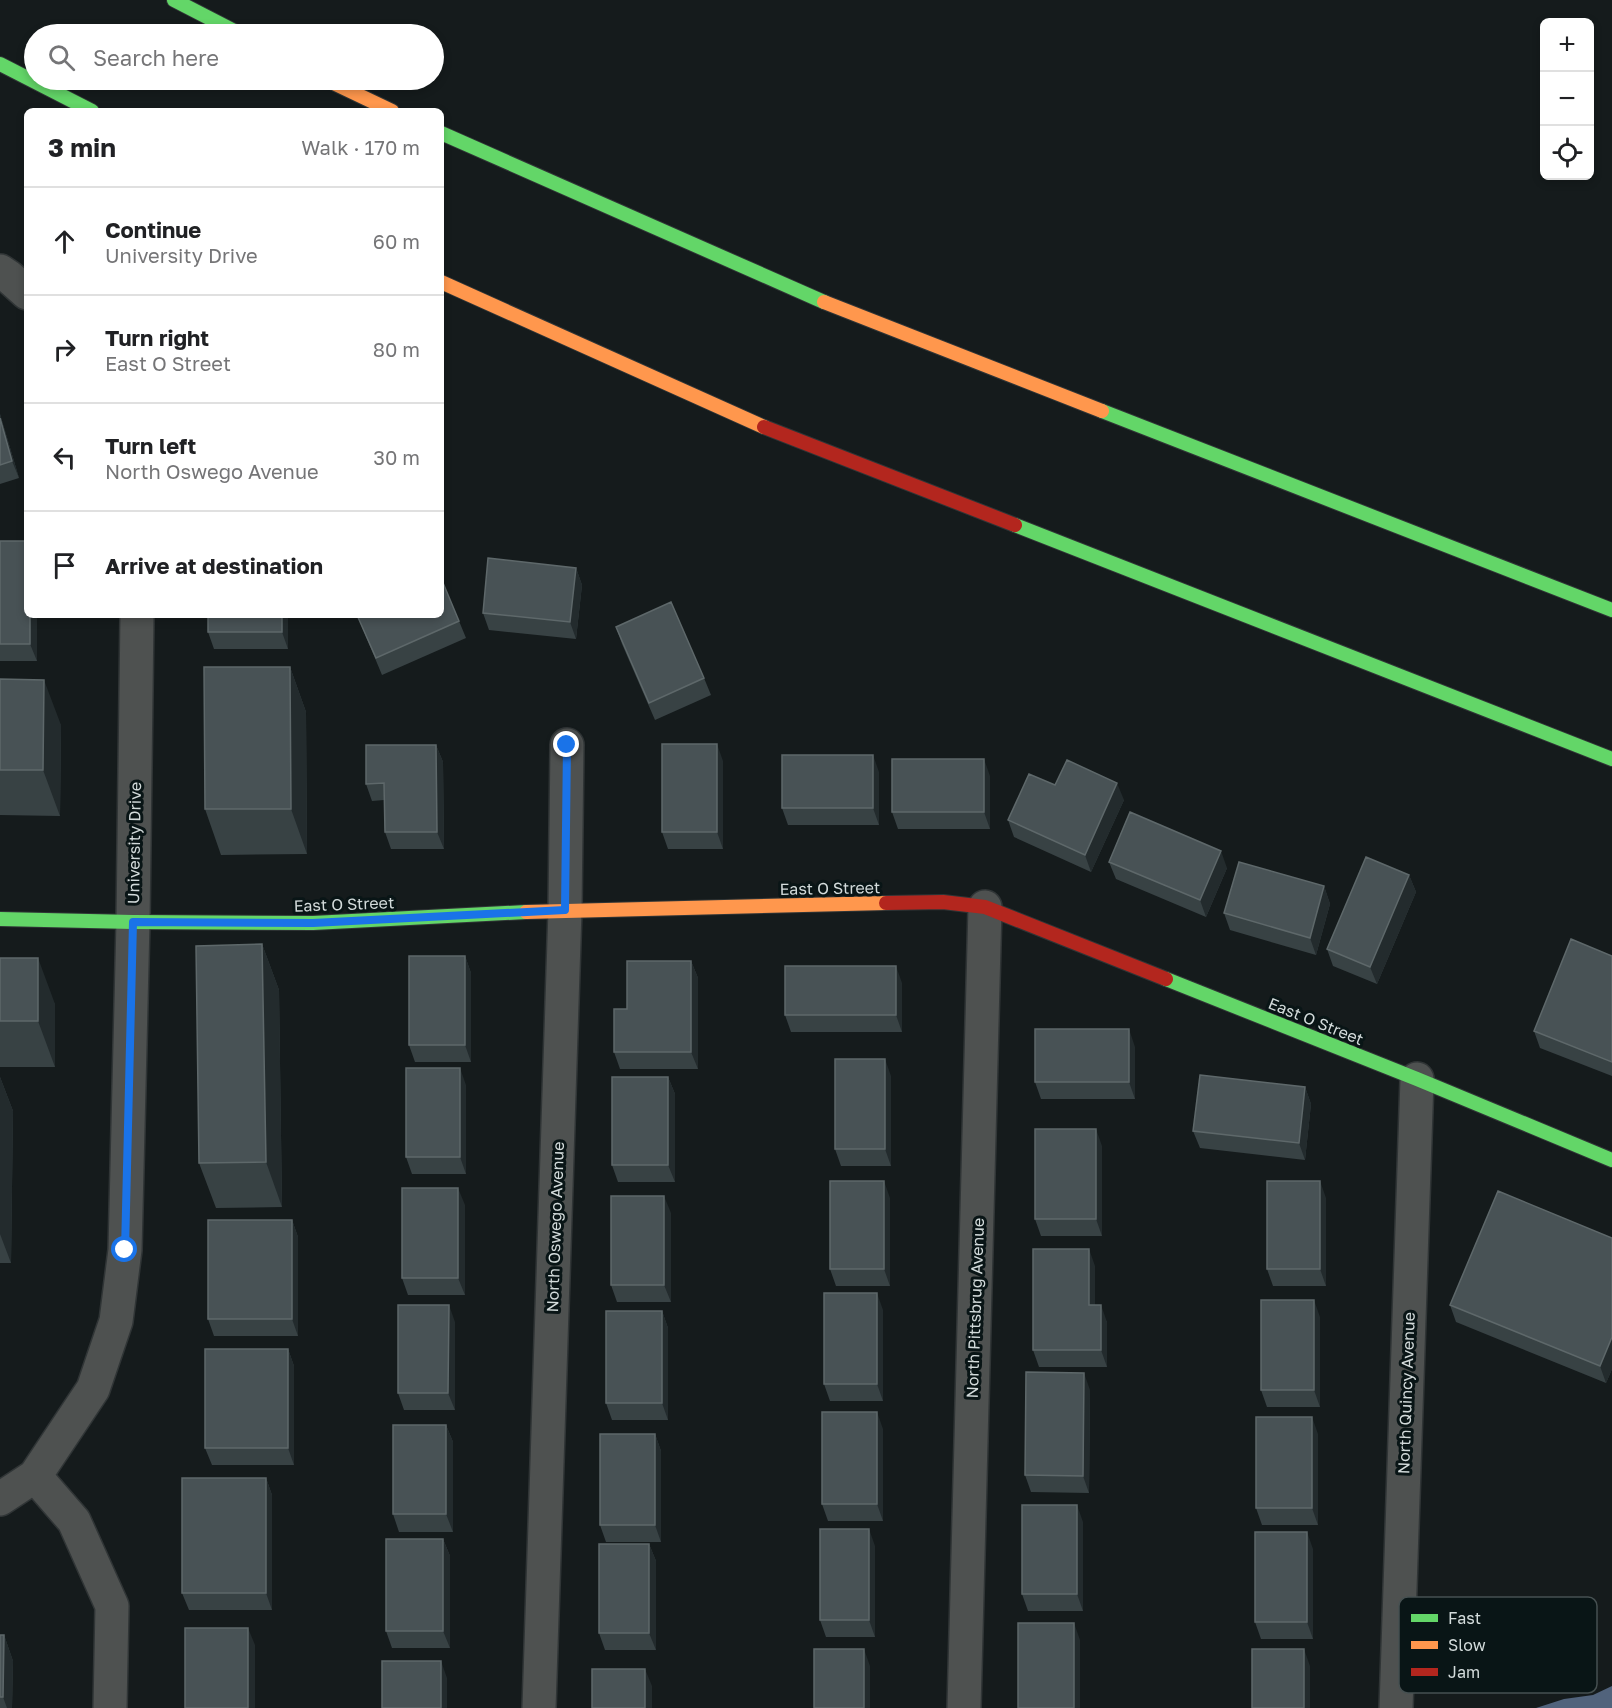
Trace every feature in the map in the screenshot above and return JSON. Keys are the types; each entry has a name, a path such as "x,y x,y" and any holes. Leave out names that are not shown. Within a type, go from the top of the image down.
{"main road":[{"path":"174,0 221,24"},
{"path":"0,64 24,76"},
{"path":"51,90 86,108"},
{"path":"348,90 386,108"},
{"path":"444,134 824,302 1612,610"},
{"path":"444,283 744,419 1612,759"},
{"name":"East O Street","path":"0,920 313,923 565,910 943,902 986,907 1417,1079 1612,1160"}],"street":[{"path":"0,272 24,290"},
{"name":"University Drive","path":"0,1500 34,1476 93,1389 116,1321 125,1250 137,618"},
{"name":"North Oswego Avenue","path":"539,1708 565,910 567,745"},
{"name":"North Pittsbrug Avenue","path":"964,1708 986,907"},
{"name":"North Quincy Avenue","path":"1400,1597 1417,1079"},
{"path":"34,1476 74,1521 112,1606 110,1708"},
{"name":"North Quincy Avenue","path":"1396,1708 1399,1618"}],"water":[{"path":"1612,1686 1612,1708 1536,1708 1564,1699 1593,1695"}],"building":[{"path":"0,418 12,461 0,465"},
{"path":"0,541 24,541 24,618 30,618 30,644 0,644"},
{"path":"488,558 576,568 570,622 483,613"},
{"path":"444,585 459,621 376,658 358,618 444,618"},
{"path":"671,602 704,678 649,703 616,627"},
{"path":"208,618 282,618 282,632 208,632"},
{"path":"204,667 290,667 291,809 205,809"},
{"path":"0,679 44,680 43,770 0,770"},
{"path":"662,744 717,744 717,832 662,832"},
{"path":"366,745 436,745 437,832 385,832 384,783 366,784"},
{"path":"782,755 873,755 873,808 782,808"},
{"path":"892,759 984,759 984,812 892,812"},
{"path":"1067,760 1117,783 1085,855 1008,820 1029,774 1055,785"},
{"path":"1130,812 1221,851 1200,900 1109,862"},
{"path":"1366,857 1409,875 1370,967 1327,949"},
{"path":"1239,862 1324,886 1310,938 1224,913"},
{"path":"1571,939 1612,956 1612,1062 1534,1031"},
{"path":"262,944 266,1162 199,1163 196,946"},
{"path":"409,956 465,956 465,1045 409,1045"},
{"path":"0,958 38,958 38,1021 0,1021"},
{"path":"627,961 691,961 691,1052 614,1052 614,1009 627,1009"},
{"path":"785,966 896,966 896,1015 785,1015"},
{"path":"1035,1029 1129,1029 1129,1082 1035,1082"},
{"path":"835,1059 885,1059 885,1149 835,1149"},
{"path":"406,1068 460,1068 460,1157 406,1157"},
{"path":"1200,1075 1305,1087 1299,1143 1193,1131"},
{"path":"612,1077 668,1077 668,1165 612,1165"},
{"path":"1035,1129 1096,1129 1096,1219 1035,1219"},
{"path":"830,1181 884,1181 884,1269 830,1269"},
{"path":"1267,1181 1320,1181 1320,1269 1267,1269"},
{"path":"402,1188 458,1188 458,1278 402,1278"},
{"path":"1498,1191 1612,1238 1612,1337 1600,1366 1450,1305"},
{"path":"611,1196 664,1196 664,1285 611,1285"},
{"path":"208,1220 292,1220 292,1319 208,1319"},
{"path":"1033,1249 1089,1249 1089,1305 1101,1305 1101,1350 1033,1350"},
{"path":"824,1293 877,1293 877,1384 824,1384"},
{"path":"1261,1300 1314,1300 1314,1390 1261,1390"},
{"path":"398,1305 449,1305 448,1393 398,1393"},
{"path":"606,1311 662,1311 662,1403 606,1403"},
{"path":"205,1349 288,1349 288,1448 205,1448"},
{"path":"1026,1372 1084,1373 1083,1476 1025,1475"},
{"path":"822,1412 877,1412 877,1504 822,1504"},
{"path":"1256,1417 1312,1417 1312,1508 1256,1508"},
{"path":"393,1425 446,1425 446,1514 393,1514"},
{"path":"600,1434 655,1434 655,1525 600,1525"},
{"path":"182,1478 266,1478 266,1593 182,1593"},
{"path":"1022,1505 1077,1505 1077,1594 1022,1594"},
{"path":"820,1529 869,1529 869,1620 820,1620"},
{"path":"1255,1532 1307,1532 1307,1622 1255,1622"},
{"path":"386,1539 443,1539 443,1631 386,1631"},
{"path":"599,1544 649,1544 649,1633 599,1633"},
{"path":"1018,1623 1074,1623 1074,1708 1018,1708"},
{"path":"185,1628 248,1628 248,1708 185,1708"},
{"path":"0,1635 4,1635 3,1697 0,1697"},
{"path":"814,1649 864,1649 864,1708 814,1708"},
{"path":"1252,1649 1304,1649 1304,1708 1252,1708"},
{"path":"382,1661 441,1661 441,1708 382,1708"},
{"path":"592,1669 645,1669 645,1708 592,1708"}],"traffic: fast":[{"path":"174,0 221,24"},
{"path":"0,64 24,76"},
{"path":"51,90 86,108"},
{"path":"444,134 824,302"},
{"path":"1102,411 1612,610"},
{"path":"1015,525 1612,759"},
{"path":"0,919 313,923 526,912"},
{"path":"1166,979 1612,1160"}],"traffic: slow":[{"path":"348,90 386,108"},
{"path":"444,283 764,427"},
{"path":"824,302 1102,411"},
{"path":"526,912 886,903"}],"traffic: jam":[{"path":"764,427 1015,525"},
{"path":"886,903 943,902 985,907 1166,979"}],"route":[{"path":"125,1250 133,922 313,923 565,910 567,745"}]}
